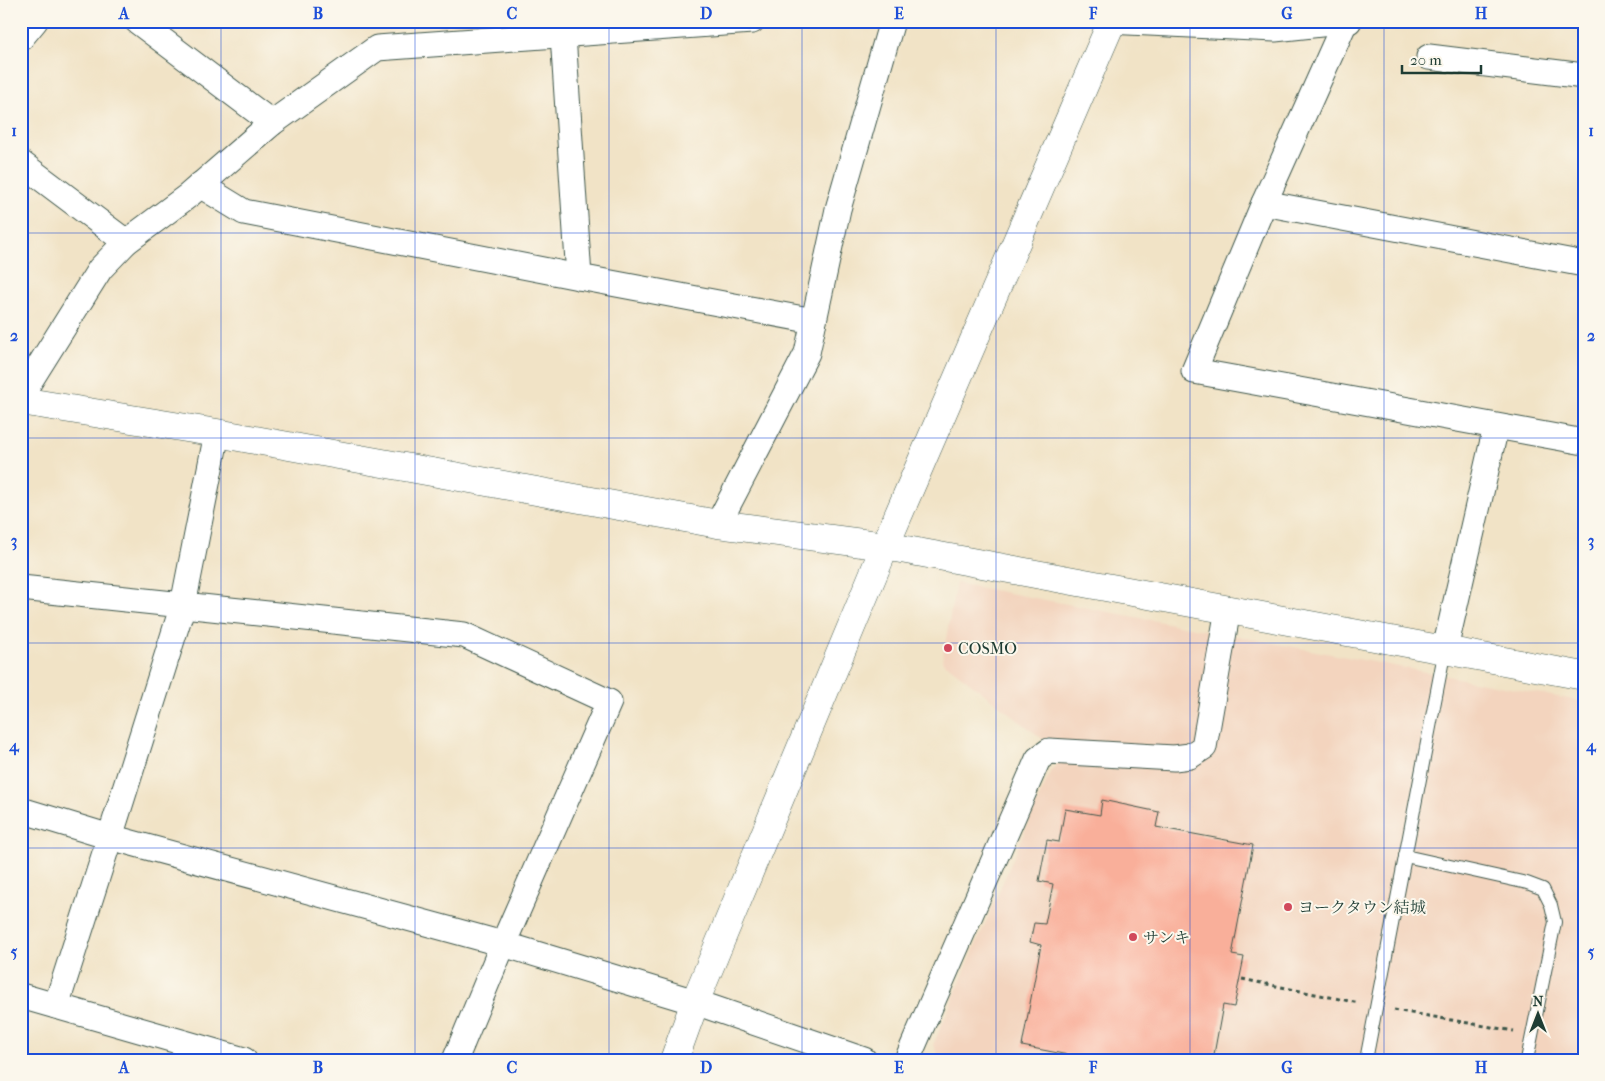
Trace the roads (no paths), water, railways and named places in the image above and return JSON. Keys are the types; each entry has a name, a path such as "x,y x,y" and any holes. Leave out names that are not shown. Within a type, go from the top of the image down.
{"street":[{"path":"21,38 35,21"},
{"path":"137,21 272,123"},
{"path":"21,395 100,269 126,242 200,185 272,123 377,48 440,32 752,21"},
{"path":"718,524 807,353 838,209 892,21"},
{"path":"1107,21 1275,29 1347,21"},
{"path":"674,1060 695,1002 885,546 1112,21"},
{"path":"1347,21 1264,203 1194,371 1584,442"},
{"path":"564,28 579,277"},
{"path":"1429,57 1584,75"},
{"path":"21,163 126,242"},
{"path":"200,185 244,212 814,321"},
{"path":"1264,203 1584,264"},
{"path":"21,401 217,433 718,524 885,546 1584,676"},
{"path":"1445,649 1496,426"},
{"path":"56,1006 183,605 217,433"},
{"path":"21,588 464,635 609,702 503,944 455,1060"},
{"path":"907,1060 1038,759 1049,751 1174,758 1190,756 1204,747 1228,609"},
{"path":"21,810 110,837 503,944 695,1002 864,1060"},
{"path":"21,996 244,1060"}],"lane":[{"path":"1366,1060 1445,649"},
{"path":"1405,856 1527,883 1543,889 1551,906 1555,922 1527,1056"}],"place":[{"name":"COSMO","path":"948,648"},
{"name":"ヨークタウン結城","path":"1288,907"},
{"name":"サンキ","path":"1133,937"}]}
